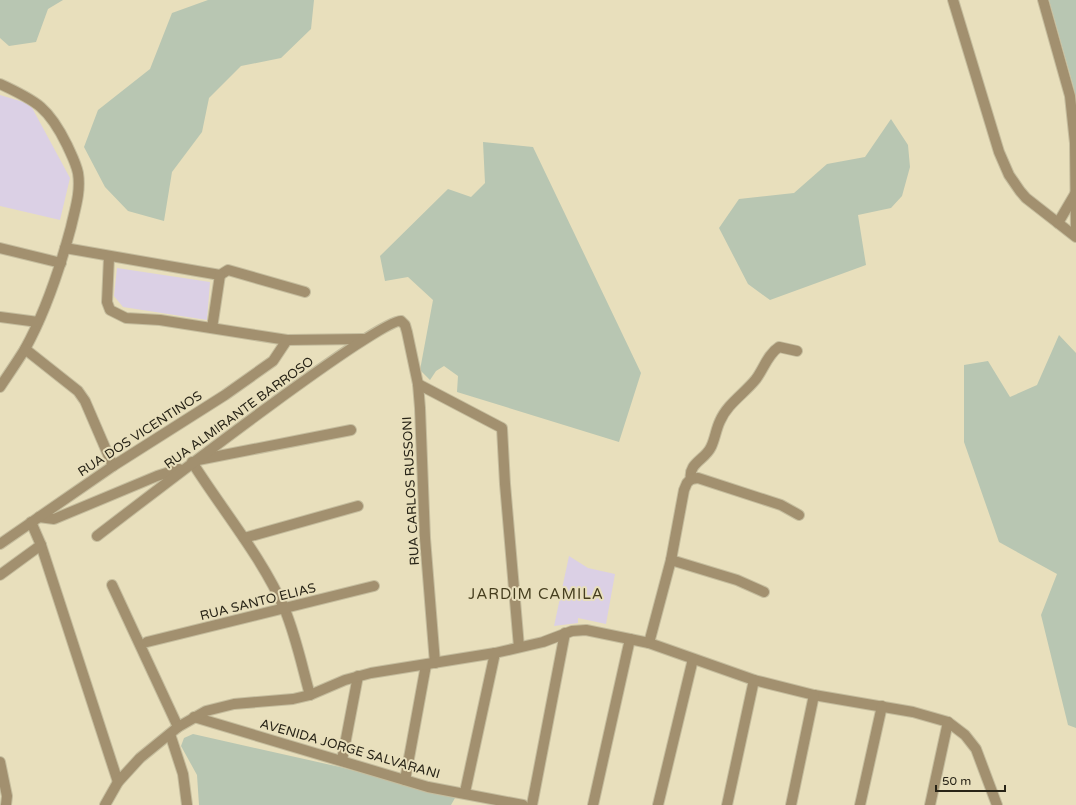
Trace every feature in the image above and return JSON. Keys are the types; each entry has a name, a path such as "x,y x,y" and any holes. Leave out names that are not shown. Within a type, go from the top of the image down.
{"street":[{"path":"953,0 999,152 1009,175 1026,198 1076,236"},
{"path":"1043,0 1070,96 1075,143 1076,236"},
{"path":"0,84 25,95 48,112 57,125 73,159 79,183 77,200 61,263 38,322 25,349 0,387"},
{"path":"1058,222 1075,194"},
{"path":"0,248 61,263"},
{"path":"65,248 220,276"},
{"path":"109,257 107,302 110,310 126,318 160,320 287,340 363,339"},
{"path":"212,328 220,276 228,270 305,292"},
{"path":"0,317 38,322"},
{"name":"RUA ALMIRANTE BARROSO","path":"97,536 191,463 363,339 394,322 400,321"},
{"name":"RUA CARLOS RUSSONI","path":"400,321 405,325 418,384 431,664 405,780"},
{"name":"RUA DOS VICENTINOS","path":"0,544 113,466 225,395 273,361 287,340"},
{"path":"692,479 691,470 694,465 703,459 711,448 720,421 727,409 756,378 773,351 779,347 797,351"},
{"path":"25,349 78,392 85,401 113,466"},
{"path":"418,384 502,428 504,484 519,647"},
{"path":"118,782 35,520 54,519 191,463 352,430"},
{"path":"191,463 244,538 284,609 294,636 310,695"},
{"path":"649,643 670,560 684,490 687,483 692,479 698,478 781,505 799,515"},
{"path":"244,538 358,506"},
{"path":"0,575 42,545"},
{"path":"670,560 737,580 764,592"},
{"path":"112,585 178,728"},
{"name":"RUA SANTO ELIAS","path":"147,642 374,586"},
{"path":"105,805 118,782 140,758 178,728 206,711 234,704 287,700 310,695 358,676 495,653 543,642 564,633 586,630 649,643 754,680 814,695 882,706 934,717 948,722 965,735 976,749 997,805"},
{"path":"532,805 564,633"},
{"path":"593,805 630,639"},
{"path":"465,792 495,653"},
{"path":"658,805 693,659"},
{"path":"342,760 358,676"},
{"path":"727,805 754,680"},
{"path":"791,805 814,695"},
{"path":"860,805 882,706"},
{"name":"AVENIDA JORGE SALVARANI","path":"194,717 342,760 428,787 465,792 523,805"},
{"path":"930,805 948,722"},
{"path":"170,734 183,774 187,805"},
{"path":"0,762 7,796 6,805"}],"shaded area":[{"path":"0,95 30,104 70,178 60,220 0,206"},
{"path":"117,268 210,282 207,320 123,307 114,296"},
{"path":"569,556 588,568 615,574 606,624 578,618 578,623 554,626"}],"green space":[{"path":"0,0 63,0 48,9 36,42 9,46 0,38"},
{"path":"208,0 314,0 311,29 281,58 241,66 209,98 202,132 172,172 164,221 128,211 105,187 84,147 98,110 150,69 172,13"},
{"path":"1049,0 1076,0 1076,99 1073,85"},
{"path":"891,119 908,145 910,167 902,196 891,208 858,215 866,265 770,300 748,284 719,228 739,199 794,193 827,164 865,157"},
{"path":"483,142 533,147 641,373 619,442 457,392 458,376 444,366 436,371 430,380 420,370 433,300 408,277 385,281 380,256 448,189 471,197 485,183"},
{"path":"1059,335 1076,353 1076,728 1068,725 1041,615 1057,574 999,542 964,442 964,365 988,361 1010,397 1037,385"},
{"path":"193,734 340,767 455,798 451,805 199,805 197,775 181,746 184,738"}],"district":[{"name":"JARDIM CAMILA","path":"536,594"}]}
